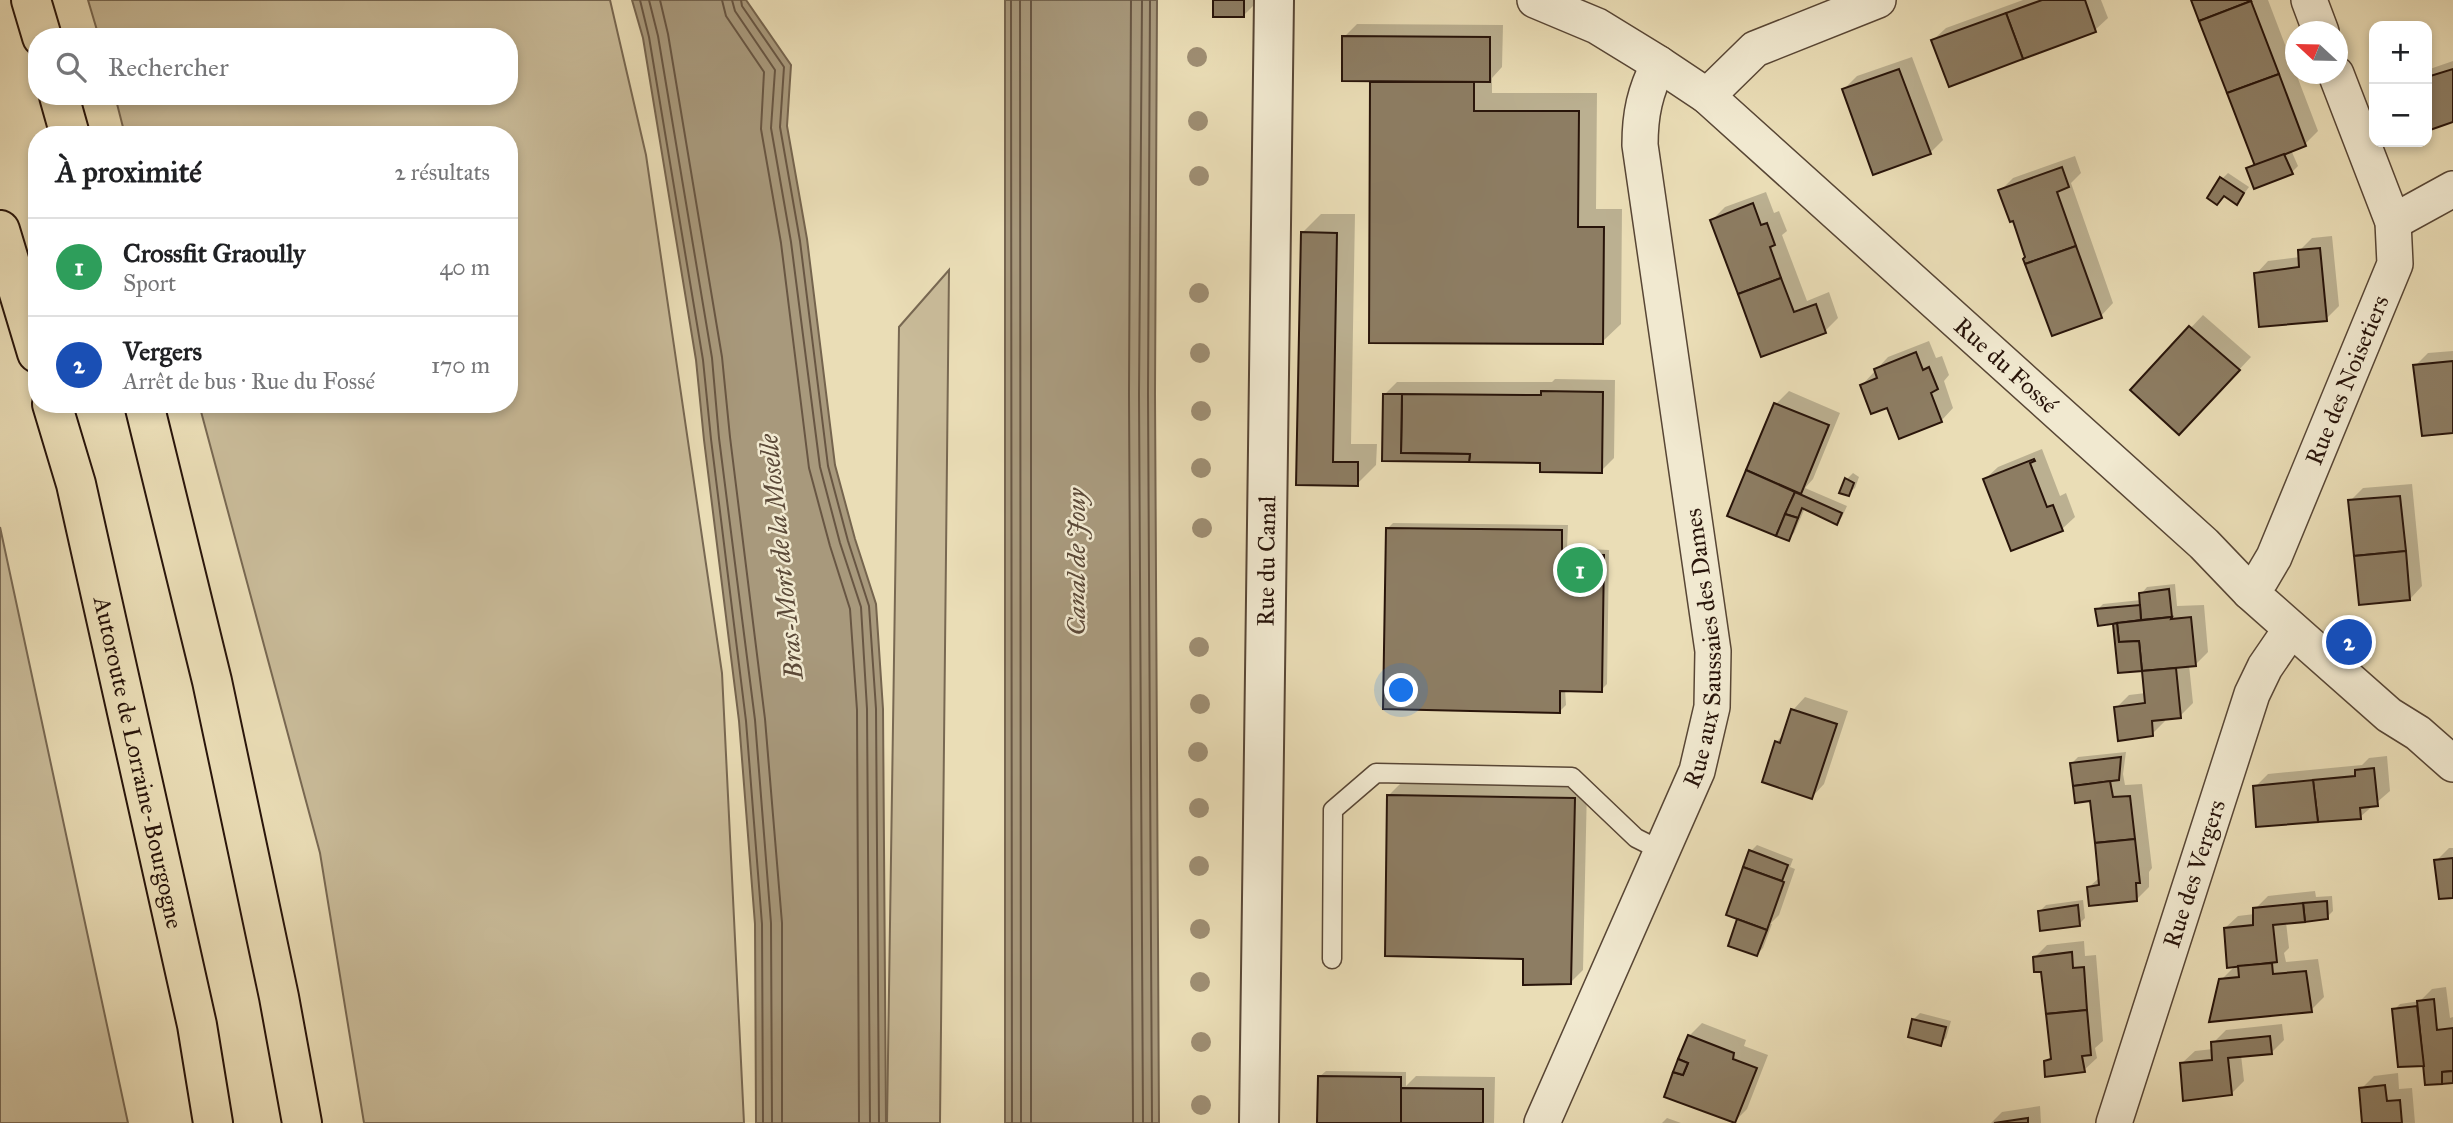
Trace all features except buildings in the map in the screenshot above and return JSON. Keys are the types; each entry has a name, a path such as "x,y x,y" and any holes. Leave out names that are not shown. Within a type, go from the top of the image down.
{"highway":[{"path":"31,0 39,28"},
{"path":"62,105 67,126"},
{"path":"0,230 28,323"},
{"name":"Autoroute de Lorraine-Bourgogne","path":"55,413 76,484 197,1025 214,1123"},
{"path":"146,413 212,681 279,997 302,1123"}],"street":[{"name":"Rue du Canal","path":"1259,1123 1274,0"},
{"name":"Rue du Fossé","path":"1535,0 1597,26 1707,96 2204,544 2250,592 2291,629 2389,715 2418,733 2453,764"},
{"path":"1707,96 1755,49 1878,0"},
{"path":"2309,0 2316,21"},
{"name":"Rue aux Saussaies des Dames","path":"1542,1123 1697,771 1712,707 1713,651 1640,145 1642,102 1648,84 1660,64"},
{"name":"Rue des Noisetiers","path":"2250,592 2274,557 2395,264 2393,222 2340,84"},
{"path":"2393,222 2453,189"},
{"name":"Rue des Vergers","path":"2113,1123 2252,694 2265,667 2291,629"}],"lane":[{"path":"1332,959 1333,810 1376,773 1572,777 1636,838 1662,851"}],"shaded area":[{"path":"88,0 610,0 646,155 722,673 744,1123 364,1123 320,853 201,413 518,413 518,126 123,126 117,105 518,105 518,28 96,28"},
{"path":"949,270 940,1123 887,1123 899,327"},
{"path":"0,527 128,1123 0,1123"}],"water":[{"name":"Bras-Mort de la Moselle","path":"632,0 746,0 791,65 787,126 807,239 835,465 876,604 883,709 886,1123 756,1123 755,924 739,721 696,360 643,38"},
{"name":"Canal de Jouy","path":"1005,0 1157,0 1155,394 1159,1123 1005,1123"}],"place":[{"name":"Crossfit Graoully","path":"1580,570"},
{"name":"Vergers","path":"2349,642"}]}
